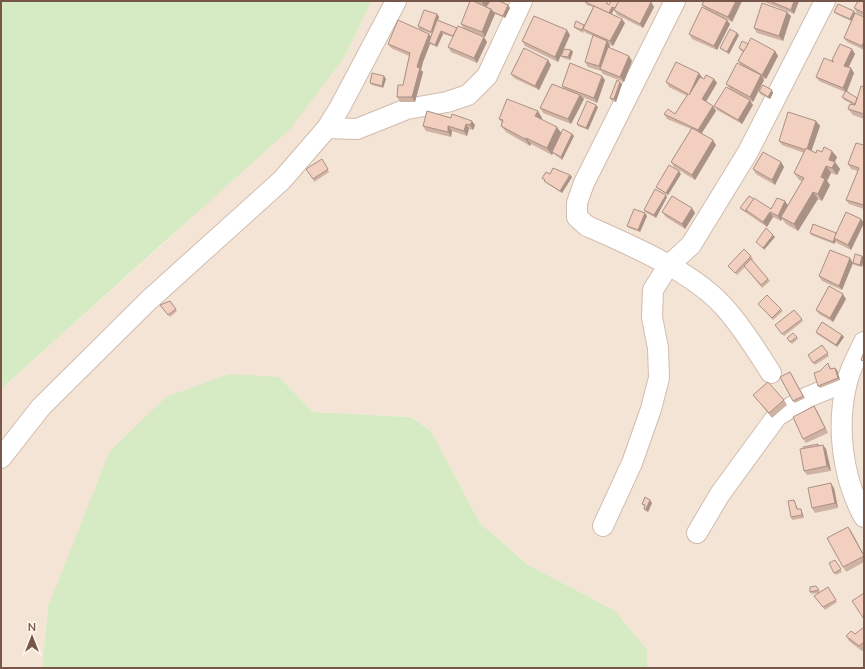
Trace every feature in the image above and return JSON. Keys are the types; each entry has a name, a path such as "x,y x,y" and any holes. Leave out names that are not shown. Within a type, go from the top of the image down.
{"street":[{"path":"1,458 41,407 149,300 282,180 327,128 340,107 396,1"},
{"path":"327,128 357,128 407,109 447,102 468,95 487,76 522,1"},
{"path":"675,1 584,183 577,203 577,217 587,226 668,266 700,285 725,307 771,373"},
{"path":"603,526 620,492 632,463 659,378 658,348 652,317 653,290 668,266 691,245 744,159 825,1"},
{"path":"864,342 847,381 840,429 856,472 857,505 864,517"},
{"path":"697,533 720,494 777,416 808,397 847,381"}],"shaded area":[{"path":"372,1 864,1 864,668 647,668 647,649 614,610 528,565 480,523 431,431 412,417 313,412 279,377 48,607 42,668 1,668 1,389 173,235 344,58"}],"green space":[{"path":"1,1 372,1 344,58 291,128 1,389"},
{"path":"229,374 279,377 313,412 411,417 431,431 480,523 528,565 614,610 647,649 647,668 42,668 48,607 110,451 166,397"}],"building":[{"path":"470,1 491,9 482,32 461,24"},
{"path":"490,1 499,1 508,5 503,16 486,7"},
{"path":"605,1 609,5 611,1 619,1 615,8 612,7 609,13 585,2"},
{"path":"619,1 651,2 640,24 614,10"},
{"path":"704,1 736,1 728,17 702,5"},
{"path":"770,1 794,1 791,10"},
{"path":"858,1 864,1 864,13 854,8"},
{"path":"762,3 787,12 779,36 754,28"},
{"path":"838,4 854,11 850,19 834,12"},
{"path":"594,6 622,19 610,41 583,29"},
{"path":"702,7 727,20 714,46 689,34"},
{"path":"424,10 437,14 431,32 418,26"},
{"path":"855,13 864,17 864,41 862,46 844,38"},
{"path":"534,16 567,30 555,57 522,41"},
{"path":"398,20 429,34 417,67 420,68 412,97 397,97 398,85 403,85 410,53 388,44"},
{"path":"437,20 457,28 453,36 441,31 435,45 429,42"},
{"path":"576,21 584,25 582,30 574,27"},
{"path":"458,26 484,37 474,58 448,47"},
{"path":"730,29 737,33 727,52 720,48"},
{"path":"593,35 607,41 599,66 585,62"},
{"path":"751,38 775,51 762,75 738,61"},
{"path":"742,41 748,44 744,51 739,48"},
{"path":"840,44 852,49 844,66 851,68 843,88 816,77 824,58 834,62 832,60"},
{"path":"608,47 629,56 620,77 600,69"},
{"path":"524,48 548,60 535,86 511,74"},
{"path":"564,49 571,50 568,57 561,56"},
{"path":"676,62 699,73 689,95 700,77 704,79 706,75 714,79 702,99 713,106 698,130 664,114 668,109 675,114 688,94 666,82"},
{"path":"570,63 602,76 594,98 562,86"},
{"path":"737,63 761,75 750,97 726,84"},
{"path":"372,73 384,76 382,86 370,83"},
{"path":"617,80 620,82 614,99 610,98"},
{"path":"552,84 580,95 568,119 540,108"},
{"path":"763,85 772,90 768,97 759,91"},
{"path":"861,86 864,87 864,114 848,109 850,104 855,105"},
{"path":"726,87 750,100 738,120 714,106"},
{"path":"846,91 857,98 855,104 842,97"},
{"path":"507,99 538,111 535,116 557,127 547,148 526,138 525,139 501,126 503,120 499,119"},
{"path":"587,101 596,105 586,128 577,124"},
{"path":"427,111 451,118 452,114 472,121 470,125 466,124 464,131 448,126 448,132 423,126"},
{"path":"788,112 816,121 806,150 779,141"},
{"path":"692,128 713,140 692,175 671,162"},
{"path":"563,129 572,134 561,157 552,152"},
{"path":"856,143 864,145 864,205 846,200 859,168 848,164"},
{"path":"824,147 832,151 829,160 835,162 832,168 826,166 821,177 825,179 818,194 813,192 794,224 781,217 804,178 794,173 806,148 816,153 817,150 822,152"},
{"path":"763,152 781,162 772,180 753,169"},
{"path":"322,159 328,169 313,179 306,169"},
{"path":"669,165 679,171 666,193 656,187"},
{"path":"553,168 570,175 560,191 544,181 545,180 542,178 546,172 550,174"},
{"path":"655,189 666,195 654,215 644,210"},
{"path":"672,196 692,208 682,224 662,212"},
{"path":"749,196 754,199 746,210 747,212 740,208"},
{"path":"754,198 771,209 777,198 785,201 778,216 770,212 763,222 746,210"},
{"path":"634,209 645,213 638,230 627,226"},
{"path":"846,212 861,219 848,245 834,238"},
{"path":"813,224 836,233 833,242 810,233"},
{"path":"766,228 773,235 763,248 756,242"},
{"path":"744,249 751,256 735,273 728,266"},
{"path":"830,250 850,258 839,286 819,276"},
{"path":"855,254 862,256 860,265 853,263"},
{"path":"751,259 768,279 761,285 744,266"},
{"path":"829,286 843,294 830,318 816,310"},
{"path":"767,295 781,309 772,318 758,304"},
{"path":"170,301 176,309 168,315 160,305"},
{"path":"794,310 802,319 782,334 775,325"},
{"path":"822,322 842,335 836,345 816,332"},
{"path":"793,333 797,337 790,342 787,338"},
{"path":"822,345 828,353 813,363 808,355"},
{"path":"864,352 864,361 861,360"},
{"path":"828,363 830,369 835,368 838,378 818,386 814,373 820,371"},
{"path":"790,372 803,396 793,401 780,377"},
{"path":"768,382 784,400 769,413 753,395"},
{"path":"814,406 825,428 803,439 793,417"},
{"path":"818,444 818,446 804,449 803,447"},
{"path":"823,445 827,466 804,471 800,449"},
{"path":"831,483 835,503 812,508 808,488"},
{"path":"645,497 650,500 646,509 644,509 645,505 642,504"},
{"path":"794,500 797,509 801,509 802,515 791,517 788,501"},
{"path":"848,527 864,556 843,567 827,538"},
{"path":"835,560 841,569 834,573 829,563"},
{"path":"816,586 819,590 810,592 810,587"},
{"path":"828,587 836,600 823,607 814,596"},
{"path":"864,593 864,619 852,601"},
{"path":"864,627 864,642 859,646 846,636 851,631 855,634"}]}
